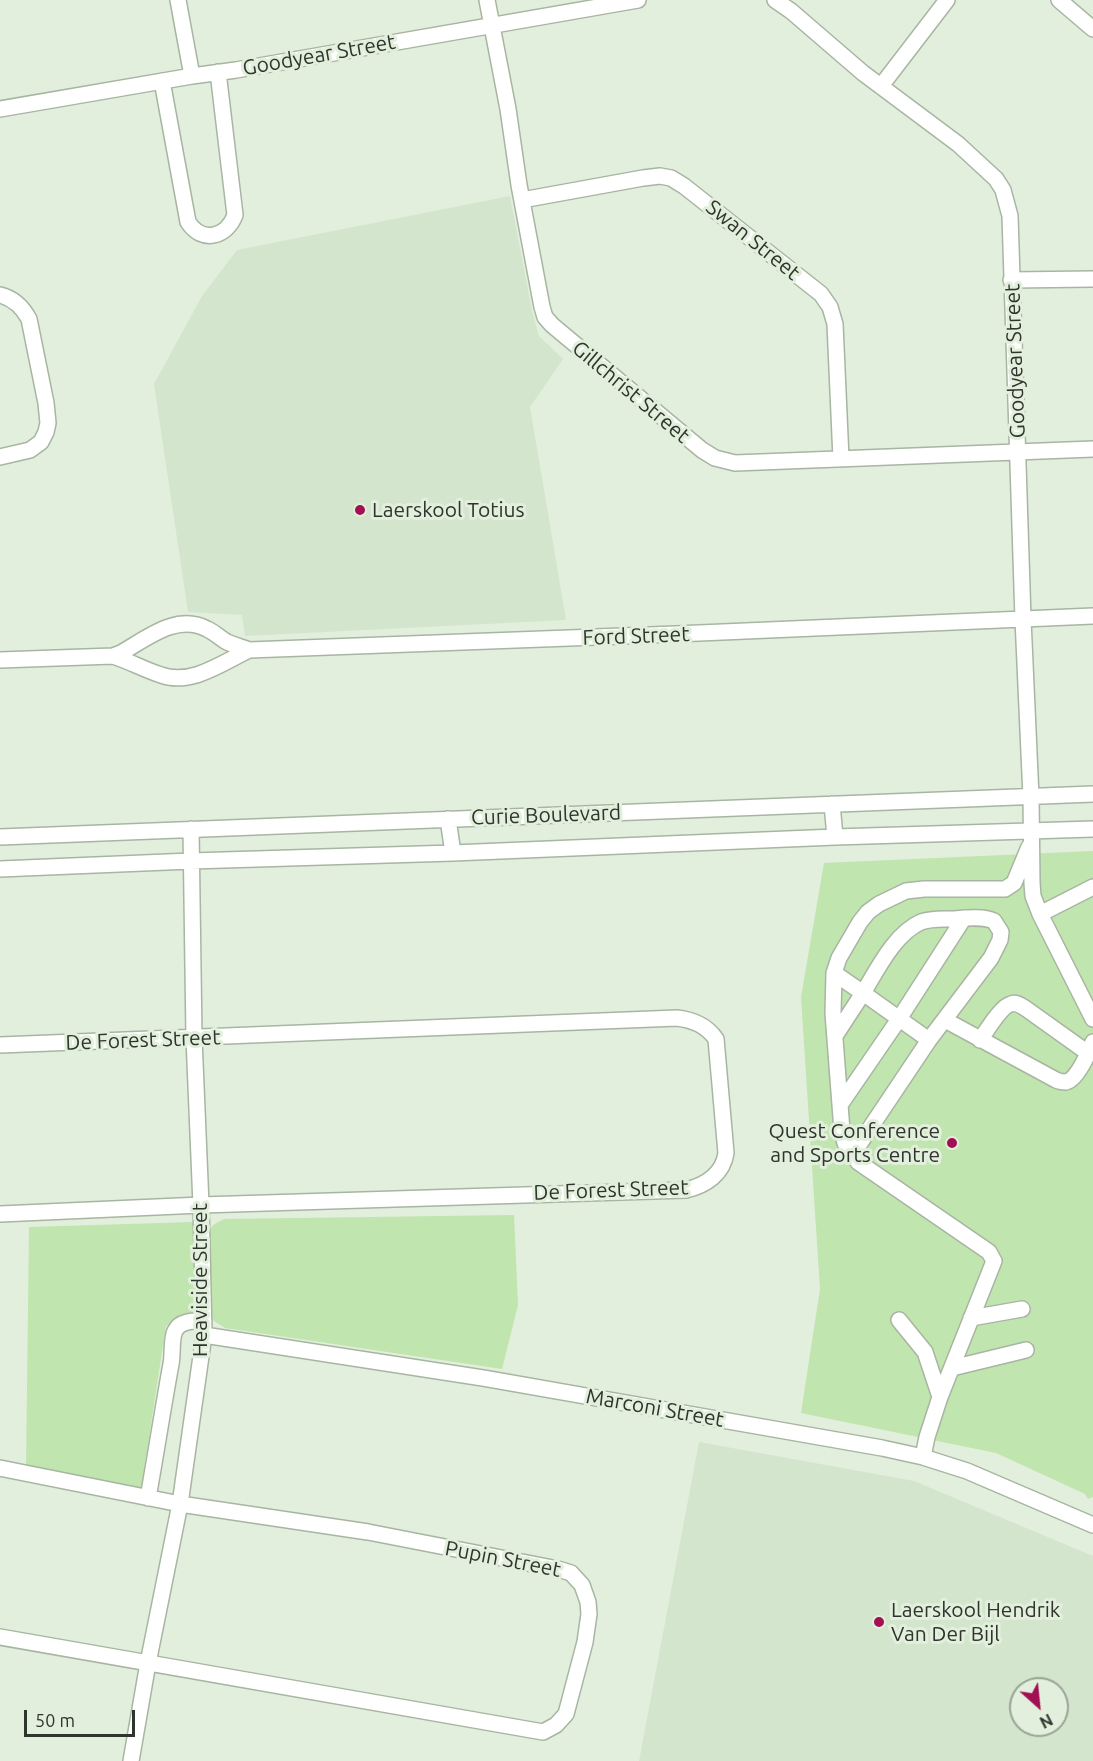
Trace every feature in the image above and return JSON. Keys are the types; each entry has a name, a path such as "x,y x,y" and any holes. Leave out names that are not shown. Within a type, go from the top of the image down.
{"street":[{"path":"178,0 192,76"},
{"name":"Gillchrist Street","path":"487,0 545,317 684,437 715,458 735,463 1093,449"},
{"name":"Goodyear Street","path":"0,109 638,0"},
{"name":"Goodyear Street","path":"775,0 880,86 958,144 996,179 1003,190 1010,216 1023,619 1032,797 1033,896 1093,1019"},
{"path":"880,86 947,0"},
{"path":"1059,0 1093,28"},
{"path":"162,81 189,222 197,232 203,236 209,236 228,227 235,215 218,72"},
{"name":"Swan Street","path":"522,200 643,178 660,176 671,178 696,194 821,294 830,307 835,324 841,459"},
{"path":"1011,280 1093,279"},
{"path":"0,295 24,310 29,319 48,423 40,442 30,450 0,457"},
{"name":"Ford Street","path":"0,660 113,656 158,631 184,623 195,624 228,642 249,650 1093,616"},
{"name":"Ford Street","path":"113,656 163,676 181,679 203,673 249,650"},
{"name":"Curie Boulevard","path":"0,837 1093,794"},
{"path":"832,804 835,837"},
{"path":"448,819 453,853"},
{"name":"Heaviside Street","path":"131,1761 180,1504 204,1328 194,1038 191,829"},
{"name":"Curie Boulevard","path":"0,869 835,837 1032,836 1093,829"},
{"path":"923,1456 940,1397 994,1261 992,1255 858,1162 845,1143 842,1131 835,1036 832,988 834,973 851,935 868,912 879,904 897,895 915,890 1005,889 1014,883 1032,836"},
{"path":"1040,914 1093,886"},
{"path":"840,1105 964,918"},
{"path":"835,1036 898,939 911,928 927,920 980,918 994,921 1000,933 1000,940 991,958 929,1040 852,1155"},
{"path":"834,973 929,1040"},
{"path":"945,1020 980,1040 1056,1080 1065,1082 1074,1077 1091,1048 1012,1003 1004,1008 980,1040"},
{"name":"De Forest Street","path":"0,1045 677,1018 698,1023 707,1029 716,1040 726,1153 721,1169 714,1177 705,1184 686,1190 201,1205 0,1214"},
{"path":"971,1318 1022,1309"},
{"path":"899,1320 925,1352 940,1397"},
{"path":"148,1498 172,1359 173,1335 179,1326 190,1321 204,1328"},
{"name":"Marconi Street","path":"204,1328 923,1456 968,1471 1093,1525"},
{"path":"952,1368 1026,1350"},
{"name":"Pupin Street","path":"0,1468 180,1504 368,1532 558,1569 571,1573 582,1585 588,1602 589,1614 585,1642 566,1714 555,1725 543,1732 0,1636"}],"shaded area":[{"name":"Laerskool Totius","path":"510,196 539,336 563,359 530,407 566,620 245,636 242,615 188,612 154,384 202,296 237,250"},
{"name":"Laerskool Hendrik Van Der Bijl","path":"699,1442 914,1481 1093,1556 1093,1761 639,1761"}],"green space":[{"name":"Quest Conference and Sports Centre","path":"1093,851 1093,1497 1088,1499 1085,1494 996,1453 801,1413 820,1289 801,997 824,863"},
{"path":"514,1215 518,1305 502,1369 225,1328 214,1321 210,1313 207,1234 213,1225 224,1219"},
{"path":"193,1222 195,1313 166,1326 141,1489 26,1469 29,1227"}],"place":[{"name":"Laerskool Totius","path":"360,510"},
{"name":"Quest Conference and Sports Centre","path":"952,1143"},
{"name":"Laerskool Hendrik Van Der Bijl","path":"879,1622"}]}
